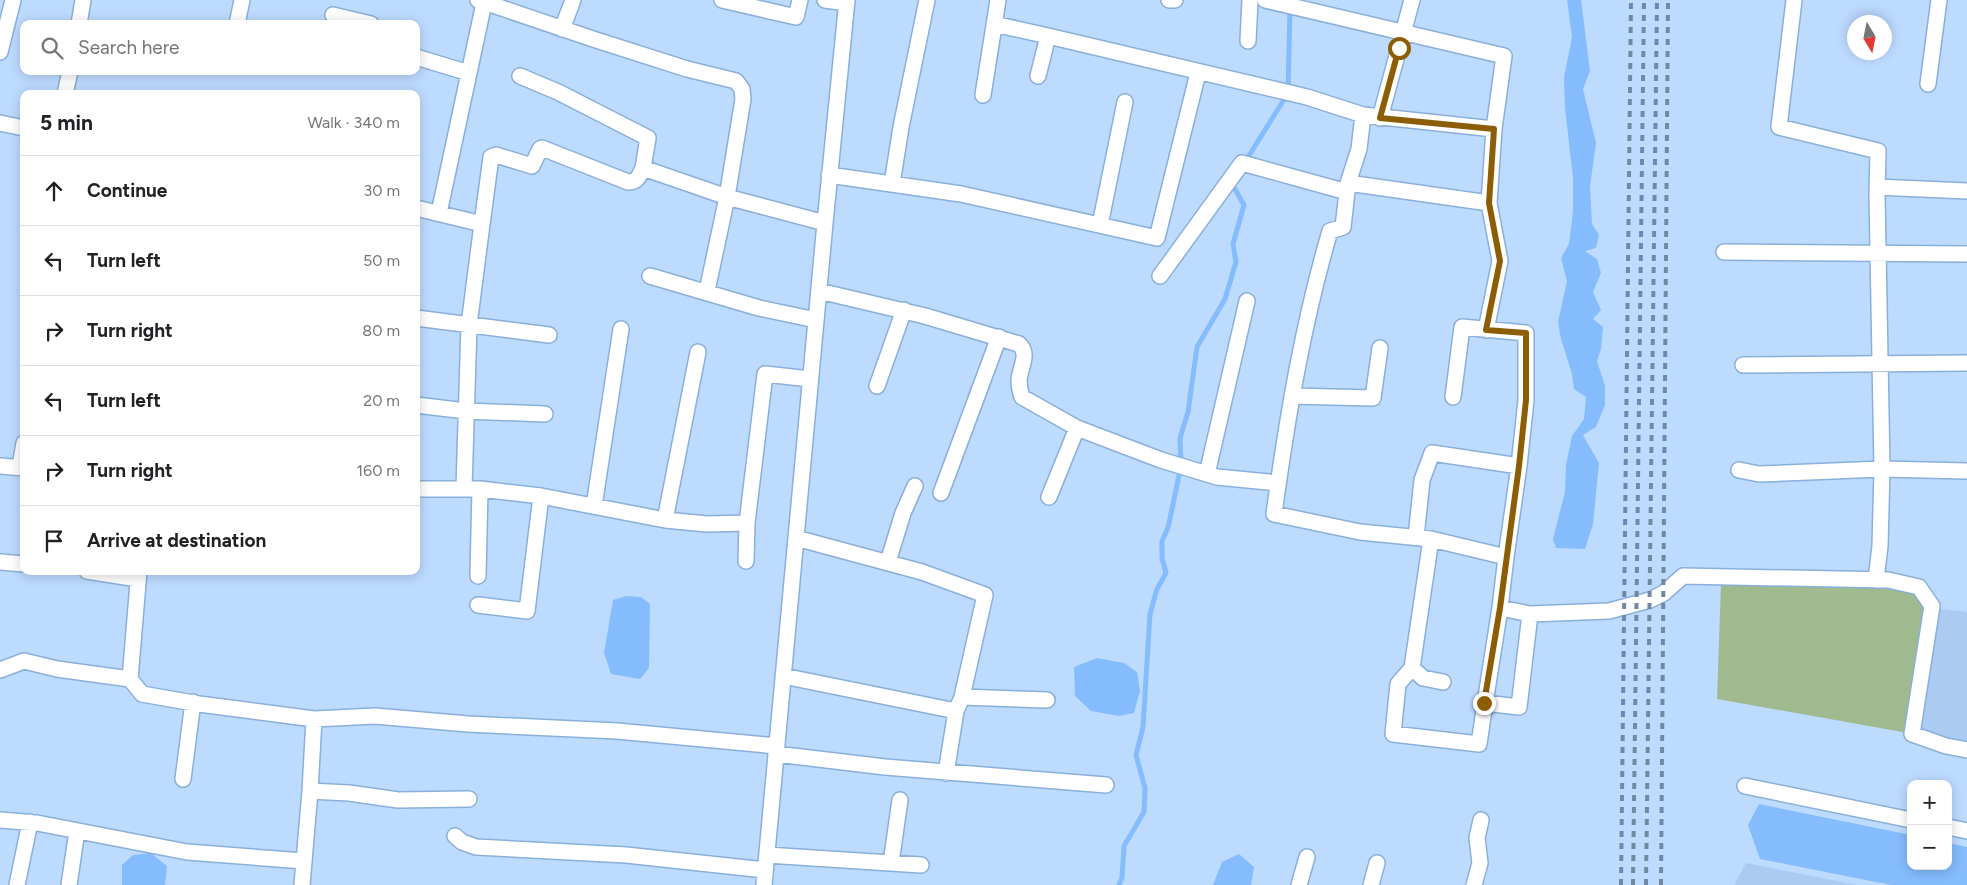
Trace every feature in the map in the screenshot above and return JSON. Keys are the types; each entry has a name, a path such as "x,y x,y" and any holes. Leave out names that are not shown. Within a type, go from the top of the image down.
{"street":[{"path":"0,52 13,0"},
{"path":"80,20 84,0"},
{"path":"238,20 242,0"},
{"path":"562,29 573,0"},
{"path":"722,0 796,17 800,0"},
{"path":"765,870 824,223 847,2 825,0"},
{"path":"892,184 901,127 926,0"},
{"path":"983,95 998,0"},
{"path":"1169,0 1176,0"},
{"path":"1248,41 1250,0"},
{"path":"1265,0 1504,56 1494,129 1489,203 1500,261 1486,330"},
{"path":"1380,118 1412,0"},
{"path":"1794,0 1779,127 1878,151 1882,469 1880,546 1876,580"},
{"path":"1928,84 1939,0"},
{"path":"439,213 469,73 481,1 687,69 736,81 742,89 742,99 728,197 707,292"},
{"path":"333,16 352,20"},
{"path":"994,24 1307,97 1363,115 1494,129"},
{"path":"1038,76 1048,36"},
{"path":"420,58 469,73"},
{"path":"830,174 961,194 1157,238 1198,73"},
{"path":"66,90 69,75"},
{"path":"464,488 469,325 490,161 493,155 532,166 540,149 544,148 628,182 634,182 638,180 643,168 648,138 558,92 520,76"},
{"path":"1100,225 1125,102"},
{"path":"1363,115 1359,148 1347,188 1343,227 1330,231 1313,289 1292,396 1274,514 1360,532 1424,538 1506,557"},
{"path":"0,123 20,127"},
{"path":"1160,276 1242,163 1347,188 1489,203"},
{"path":"643,168 728,197 824,223"},
{"path":"1877,187 1967,191"},
{"path":"420,209 482,224"},
{"path":"1724,252 1967,254"},
{"path":"650,276 759,308 816,320"},
{"path":"818,291 904,310 1019,344 1024,348 1025,354 1019,380 1022,397 1077,428 1161,460 1217,477 1278,483"},
{"path":"1207,474 1247,301"},
{"path":"877,386 904,310"},
{"path":"420,319 550,335"},
{"path":"1453,397 1462,327 1526,333 1526,400 1519,466 1500,608 1484,703 1480,744 1393,734 1398,684 1412,668 1424,538 1422,480 1432,453 1519,466"},
{"path":"594,506 621,329"},
{"path":"941,493 999,337"},
{"path":"1292,396 1373,398 1380,348"},
{"path":"665,520 698,352"},
{"path":"1744,365 1967,363"},
{"path":"746,561 748,523 766,374 810,379"},
{"path":"420,406 466,411 545,414"},
{"path":"1049,497 1077,428"},
{"path":"0,466 20,468"},
{"path":"1739,470 1759,474 1882,469 1967,471"},
{"path":"888,562 914,486"},
{"path":"420,489 480,489 541,496 665,520 707,524 748,523"},
{"path":"478,576 480,489"},
{"path":"478,605 527,611 541,496"},
{"path":"796,538 922,572 985,595 962,697 956,711 946,773"},
{"path":"0,562 20,564"},
{"path":"138,575 130,679 142,694 199,704 314,719 375,716 477,725 617,731 946,773 1106,785"},
{"path":"1500,608 1530,614 1609,611 1650,600 1664,593 1683,576 1888,580 1919,587 1932,606 1912,734 1946,746 1967,750"},
{"path":"1484,703 1519,707 1530,614"},
{"path":"0,670 24,661 58,669 130,679"},
{"path":"1412,668 1423,678 1443,682"},
{"path":"783,676 956,711"},
{"path":"962,697 1047,700"},
{"path":"183,779 193,702"},
{"path":"302,885 314,719"},
{"path":"1745,786 1907,819"},
{"path":"310,791 349,793 398,800 469,799"},
{"path":"891,863 900,800"},
{"path":"0,820 30,822 187,852 304,861"},
{"path":"1474,885 1480,863 1477,838 1481,820"},
{"path":"17,885 30,822"},
{"path":"1952,828 1967,831"},
{"path":"69,885 77,831"},
{"path":"455,836 462,842 476,847 626,855 765,870 891,863 921,865"},
{"path":"1299,885 1307,857"},
{"path":"1372,885 1377,863"}],"shaded area":[{"path":"1567,0 1581,0 1590,71 1583,89 1596,143 1590,186 1592,224 1599,235 1596,248 1585,251 1597,259 1601,273 1593,292 1601,310 1593,319 1603,327 1601,349 1597,361 1605,386 1605,405 1596,427 1583,435 1599,463 1593,524 1585,549 1556,548 1553,539 1565,492 1566,465 1572,436 1584,419 1586,397 1574,389 1572,374 1561,339 1558,322 1567,281 1561,258 1569,244 1573,212 1573,178 1565,108 1564,77 1572,37"},
{"path":"626,596 641,597 650,604 649,668 640,679 611,674 604,653 613,600"},
{"path":"1935,608 1967,612 1967,746 1920,734"},
{"path":"1097,658 1124,663 1137,672 1140,691 1134,713 1119,716 1091,711 1075,696 1074,667"},
{"path":"1759,804 1907,834 1907,870 1952,870 1952,844 1967,847 1967,885 1891,885 1760,859 1748,825"},
{"path":"151,853 167,866 165,885 122,885 122,865 133,855"},
{"path":"1239,854 1254,867 1251,885 1213,885 1222,862"},
{"path":"1746,863 1857,885 1734,885"}],"green space":[{"path":"1721,584 1883,587 1916,592 1925,606 1908,733 1717,699"}],"waterway":[{"path":"1245,162 1288,93 1290,8"},
{"path":"1119,885 1122,878 1124,846 1144,812 1145,788 1136,755 1143,727 1150,614 1157,589 1166,573 1162,558 1162,541 1168,528 1181,466 1180,438 1188,412 1197,347 1225,299 1236,262 1233,244 1244,205 1232,184 1233,182"}],"railway":[{"path":"1621,885 1631,0"},
{"path":"1633,885 1644,0"},
{"path":"1646,885 1657,0"},
{"path":"1661,885 1668,0"}],"route":[{"path":"1399,48 1380,118 1494,129 1489,203 1500,261 1486,330 1526,333 1526,400 1519,466 1500,608 1484,703"}]}
